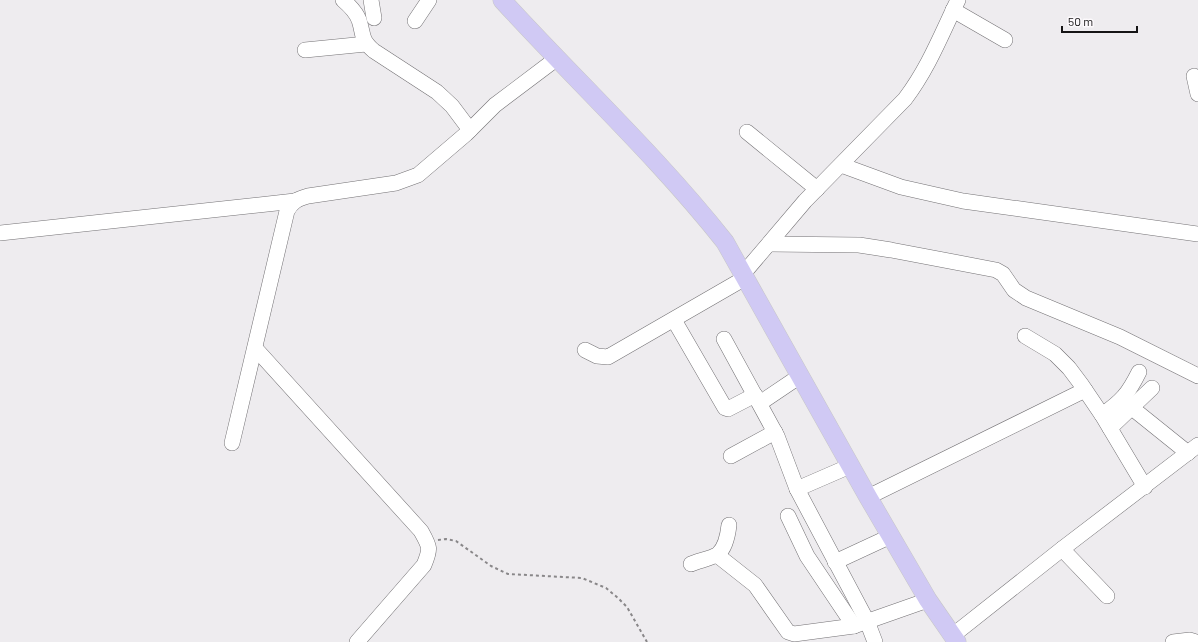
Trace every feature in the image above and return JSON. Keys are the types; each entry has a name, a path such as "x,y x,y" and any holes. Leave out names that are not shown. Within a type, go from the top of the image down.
{"main road":[{"path":"504,1 556,58 634,139 705,217 725,242 850,466 928,600 955,639"}],"street":[{"path":"343,0 353,9 359,20 366,44 374,51 437,92 452,106 470,130"},
{"path":"371,0 374,18"},
{"path":"415,21 429,0"},
{"path":"586,350 597,356 608,357 674,320 744,276 769,244 817,189 904,99 918,82 930,61 956,5 1005,40"},
{"path":"305,50 366,44"},
{"path":"0,233 295,200 308,196 408,180 418,175 425,169 470,130 495,105 556,58"},
{"path":"1194,76 1198,94"},
{"path":"747,132 817,189"},
{"path":"840,165 901,187 963,201 1198,234"},
{"path":"232,443 287,211 295,200"},
{"path":"769,244 859,245 877,247 996,270 1003,274 1014,290 1026,298 1120,337 1198,376"},
{"path":"674,320 725,408 728,409 758,399 800,376"},
{"path":"1025,336 1055,354 1069,368 1106,422 1145,487"},
{"path":"724,339 775,432 797,489 835,562 860,624"},
{"path":"254,348 421,531 428,545 429,553 424,565 357,642"},
{"path":"1106,422 1130,389 1139,372"},
{"path":"1106,422 1132,408 1152,388"},
{"path":"868,497 1085,390"},
{"path":"955,639 1062,549 1193,449 1132,408"},
{"path":"731,456 775,432"},
{"path":"797,489 850,466"},
{"path":"788,516 807,556 875,642"},
{"path":"691,564 717,554 726,539 729,525"},
{"path":"835,562 891,536"},
{"path":"1062,549 1107,596"},
{"path":"717,554 755,585 793,638 860,624 928,600"},
{"path":"1173,642 1190,640 1196,642"}],"path":[{"path":"428,545 437,540 446,539 456,541 491,566 508,574 582,578 606,588 627,607 647,642"}]}
